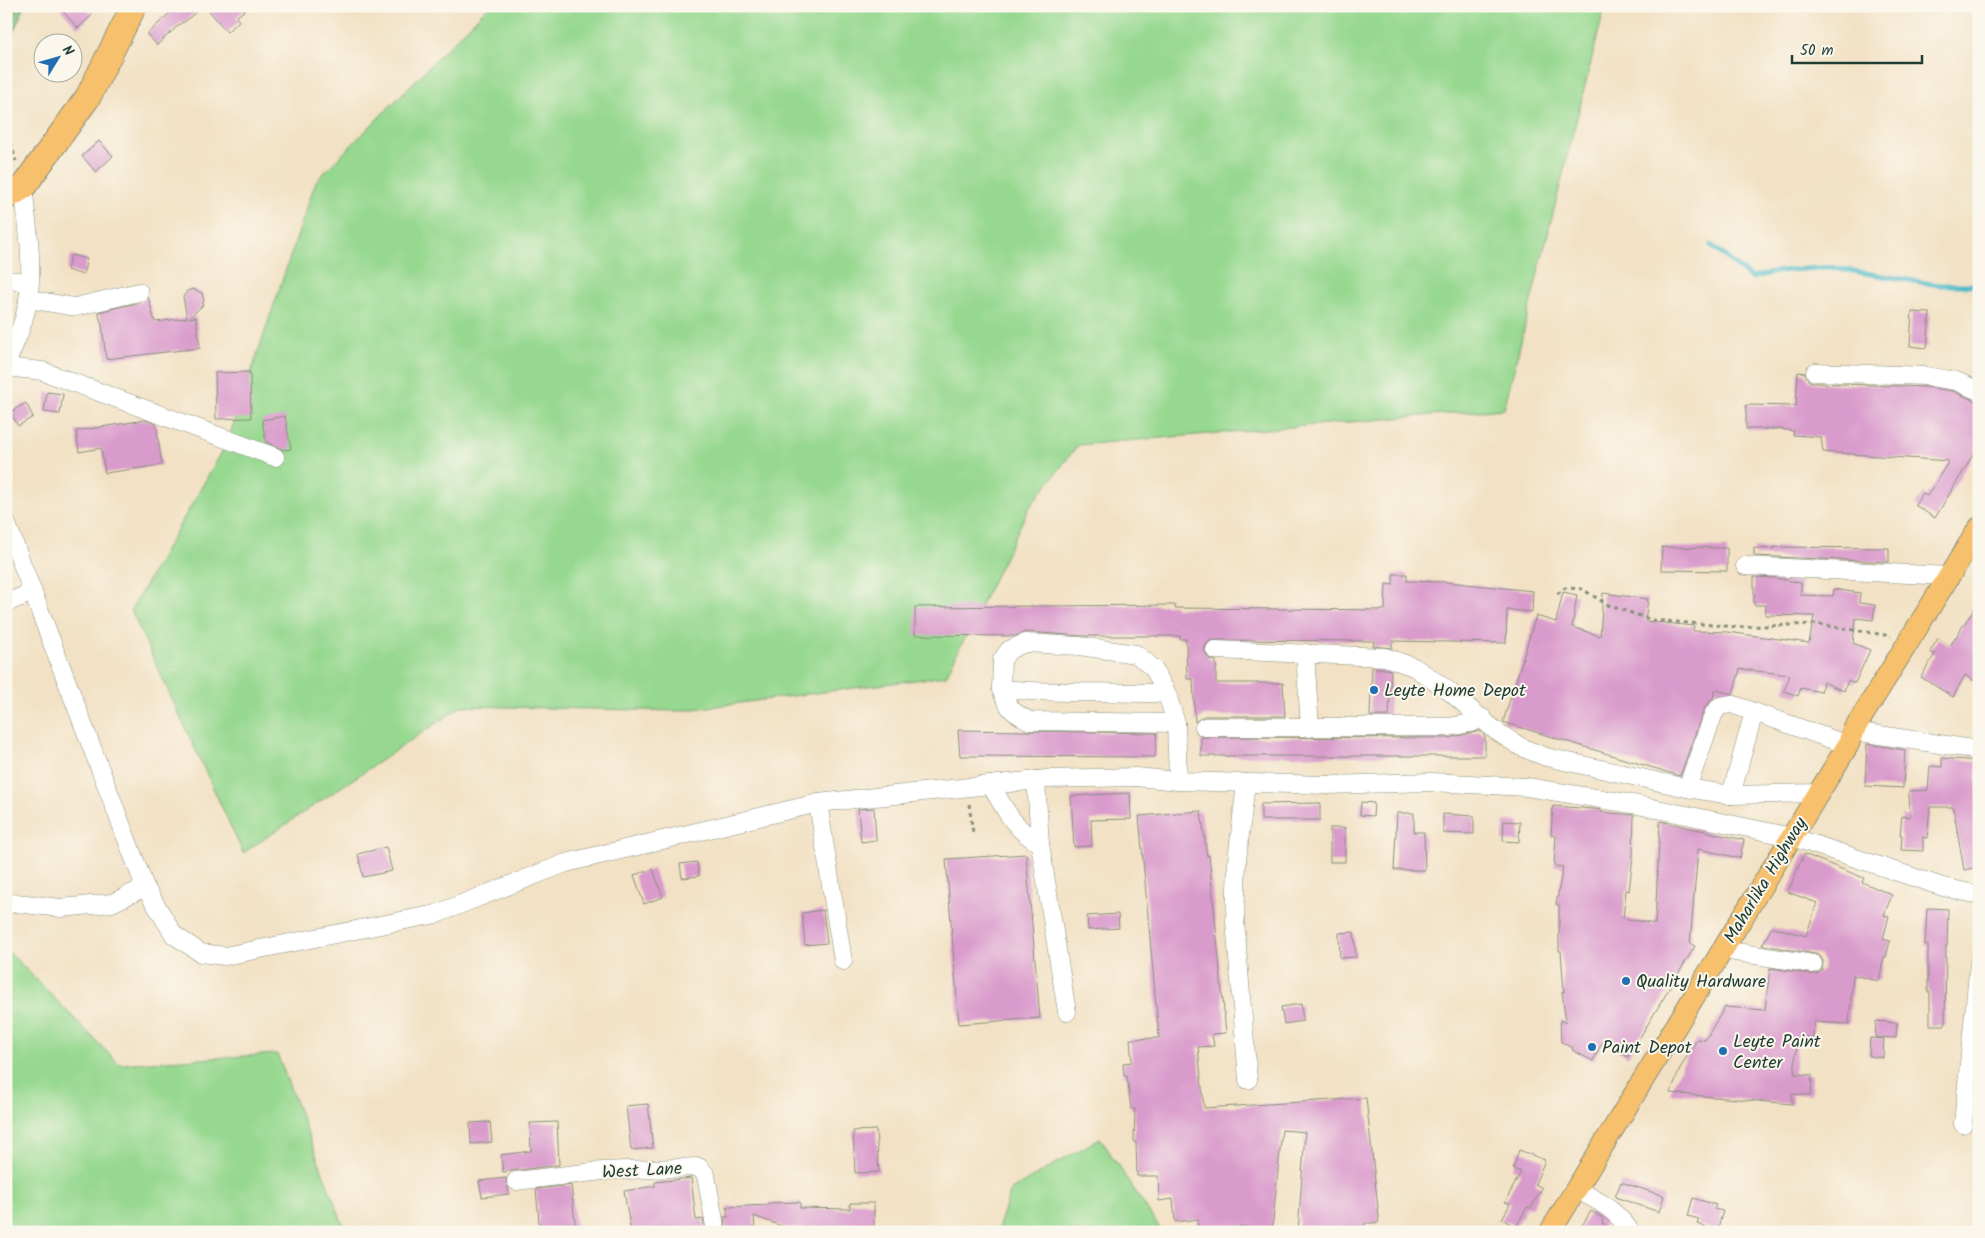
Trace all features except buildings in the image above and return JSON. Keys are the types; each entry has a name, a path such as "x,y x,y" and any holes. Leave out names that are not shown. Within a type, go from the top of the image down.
{"highway":[{"path":"15,192 88,97 134,6"}],"main road":[{"name":"Maharlika Highway","path":"1550,1232 1979,528"}],"street":[{"path":"15,192 29,237 28,290 21,328 6,365 42,372 275,457"},
{"path":"6,280 75,307 139,292"},
{"path":"1815,372 1926,376 1956,381 1979,391"},
{"path":"6,522 145,887 174,935 201,953 225,956 436,914 566,862 818,803 1036,780 1136,777 1178,781 1246,783 1327,785 1431,782 1527,787 1638,805 1792,837 1943,887 1979,895"},
{"path":"1745,566 1949,576"},
{"path":"6,603 33,592"},
{"path":"1176,723 1030,722 1015,714 1007,706 1000,689 1002,660 1009,650 1025,643 1079,646 1136,654 1154,669 1167,694 1176,723 1178,781"},
{"path":"1215,650 1385,657 1414,667 1483,718 1496,731 1521,747 1546,757 1687,788 1730,795 1818,793"},
{"path":"1305,653 1310,728"},
{"path":"1000,689 1034,692 1167,694"},
{"path":"1687,788 1714,713 1720,706 1731,704 1850,738 1979,750"},
{"path":"1730,795 1754,712"},
{"path":"1204,727 1449,727 1471,723 1483,718"},
{"path":"1036,780 1040,844 1067,1012"},
{"path":"1246,783 1237,860 1235,921 1248,1080"},
{"path":"991,785 1017,828 1040,844"},
{"path":"818,803 843,961"},
{"path":"6,905 16,903 61,908 112,903 145,887"},
{"path":"1722,950 1813,964"},
{"path":"1963,1124 1979,963"},
{"name":"West Lane","path":"516,1181 602,1171 699,1167 706,1175 716,1232"},
{"path":"1576,1189 1603,1202 1624,1222 1631,1232"}],"path":[{"path":"6,128 15,192"},
{"path":"1557,594 1565,588 1582,589 1608,605 1652,620 1737,627 1817,624 1911,639"},
{"path":"967,787 973,833"}],"green space":[{"path":"6,6 24,6 24,8 6,49"},
{"path":"489,6 1605,6 1504,409 1078,445 1029,508 946,676 678,711 462,706 243,853 131,610 227,443 316,181"},
{"path":"6,949 119,1064 277,1054 346,1232 6,1232"},
{"path":"1100,1138 1162,1232 997,1232 1011,1190"}],"waterway":[{"path":"1711,245 1751,278 1780,271 1828,267 1939,285 1979,285"}],"place":[{"name":"Leyte Home Depot","path":"1374,690"},
{"name":"Quality Hardware","path":"1626,981"},
{"name":"Paint Depot","path":"1592,1047"},
{"name":"Leyte Paint Center","path":"1723,1051"}]}
